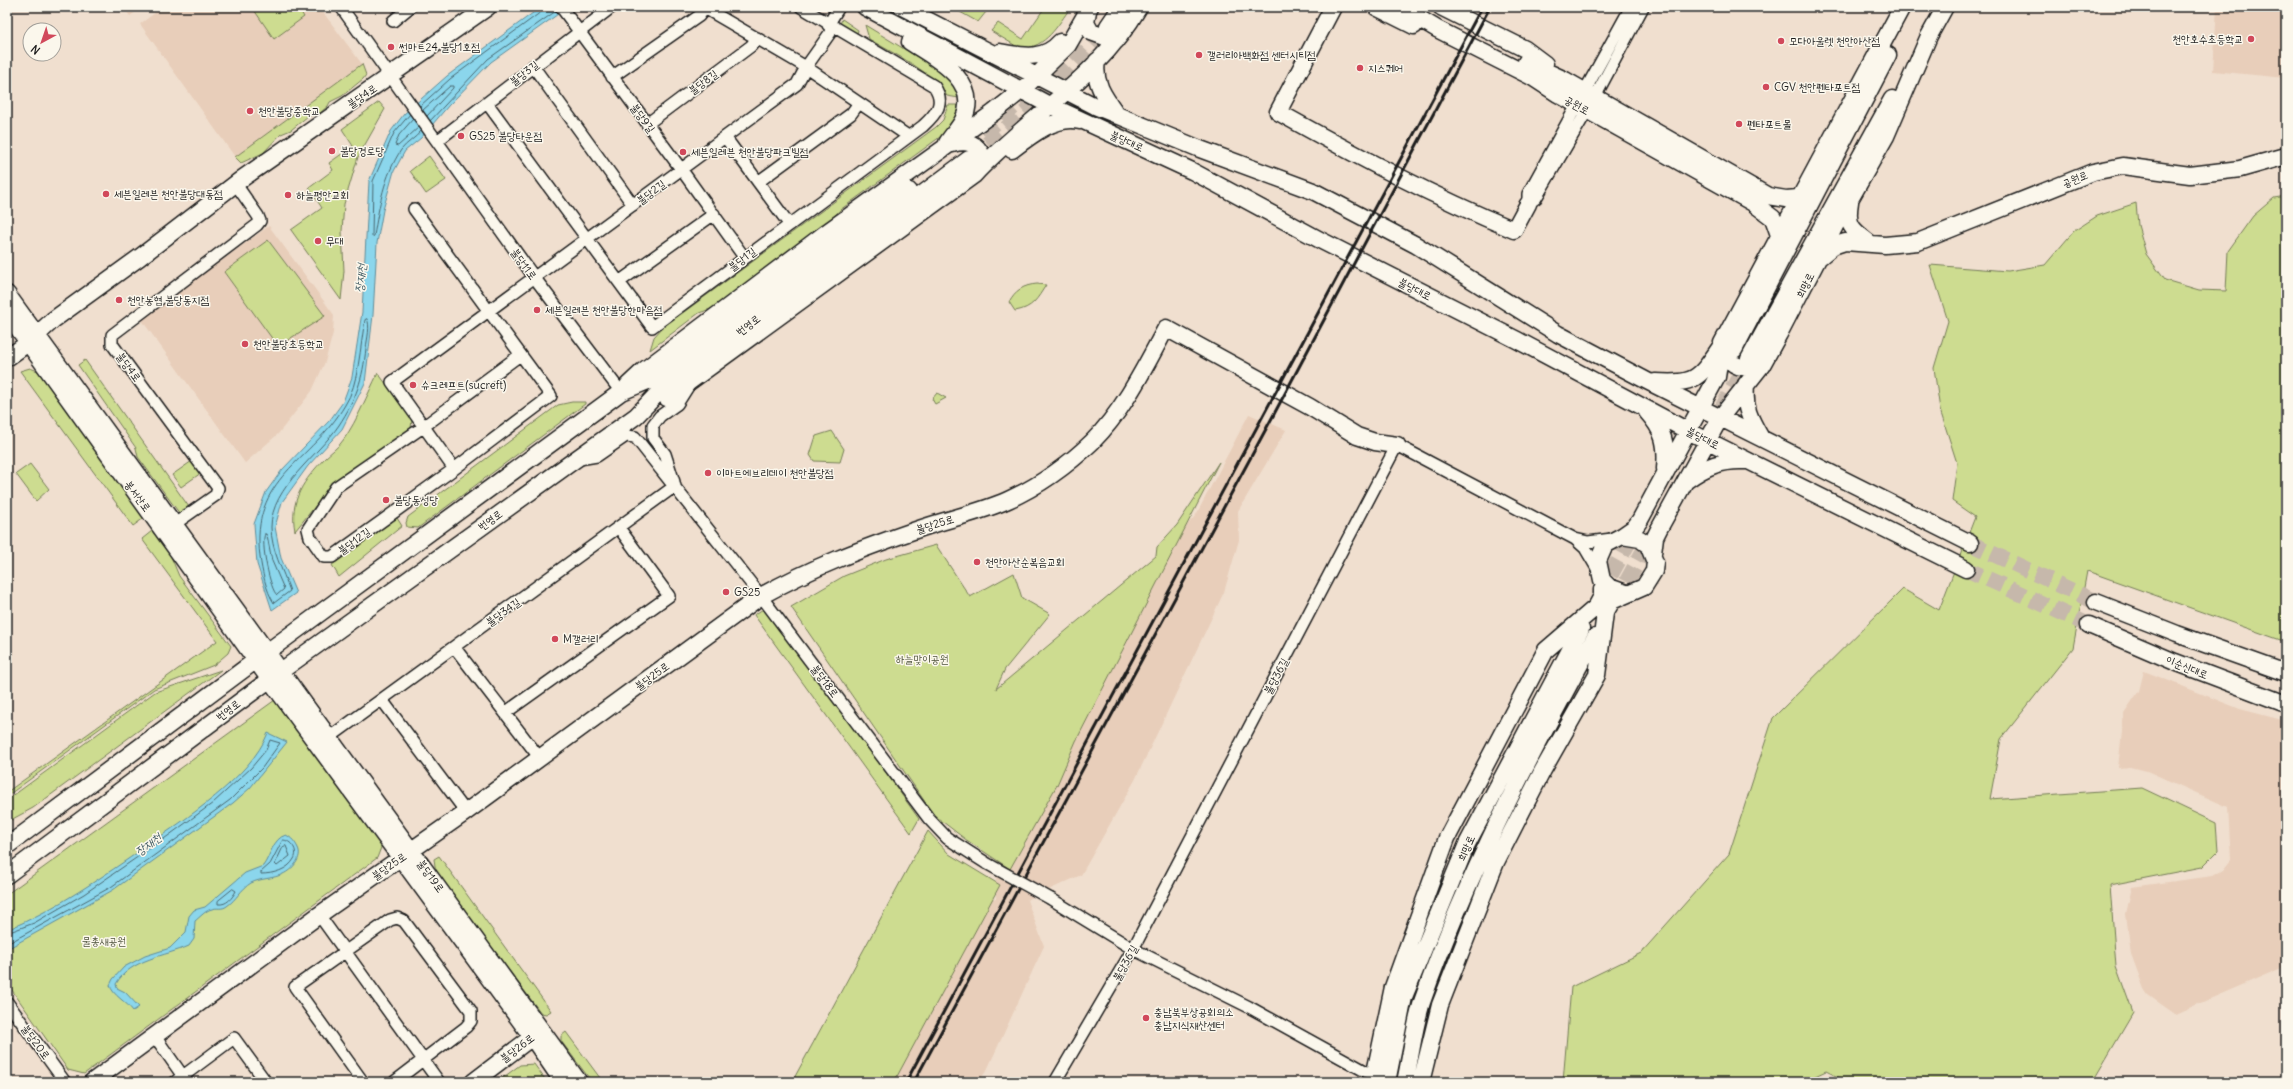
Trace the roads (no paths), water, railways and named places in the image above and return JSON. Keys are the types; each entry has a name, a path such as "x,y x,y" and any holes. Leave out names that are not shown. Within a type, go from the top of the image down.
{"main road":[{"name":"불당4로","path":"7,358 235,183 391,76 488,7"},
{"name":"불당대로","path":"902,7 1064,91 1118,116 1313,191 1416,245 1558,334 1700,408 1970,543"},
{"path":"970,43 1000,52 1028,57 1044,54 1108,7"},
{"path":"1116,41 1091,32 1086,23 1096,16 1121,7"},
{"path":"974,175 997,150 1098,61 1127,28 1138,7"},
{"path":"1333,7 1278,112 1346,150 1452,204 1514,230 1528,204"},
{"path":"1376,7 1507,74 1558,94"},
{"path":"1391,7 1420,30"},
{"name":"공원로","path":"1400,7 1437,29 1532,76 1582,108 1755,197"},
{"name":"공원로","path":"1415,7 1551,75 1565,80 1755,197"},
{"path":"1441,7 1525,49 1565,80"},
{"path":"1378,1080 1393,987 1448,838 1546,650 1596,607 1602,596 1598,561 1600,552 1617,538 1635,527 1640,520 1717,377 1726,348 1779,235 1902,7"},
{"path":"1649,382 1681,383 1695,379 1726,348 1913,7"},
{"name":"희망로","path":"1653,553 1655,537 1684,482 1720,418 1746,384 1755,362 1819,258 1851,197 1886,136 1929,36 1944,7"},
{"name":"불당대로","path":"868,9 1049,105 1192,171 1322,242 1517,340 1707,441 1966,569"},
{"path":"868,9 888,26 953,71 965,90 967,104 956,151"},
{"path":"956,151 1022,90 1096,16"},
{"path":"1726,348 1732,363 1742,368 1749,369 1755,362 1910,66 1929,36"},
{"path":"1098,61 1095,72 1098,85 1118,116"},
{"path":"636,416 691,382 974,175 984,170 1046,127 1075,120 1085,122"},
{"path":"621,392 643,371 827,232 969,142 980,150 983,158 982,164 974,175"},
{"name":"번영로","path":"7,846 621,392 650,380 956,151"},
{"name":"번영로","path":"7,875 275,675 636,416 660,391 956,151"},
{"name":"공원로","path":"1819,258 1833,246 1845,242 1885,246 1918,242 2093,172 2123,166 2190,175 2240,169 2286,156"},
{"path":"1755,197 1798,198"},
{"path":"1755,197 1773,218 1779,235"},
{"path":"1851,197 1848,218 1850,226 1871,244"},
{"name":"봉서산로","path":"7,294 32,338 275,675"},
{"name":"봉서산로","path":"7,313 32,338"},
{"name":"불당25로","path":"92,1082 319,915 466,812 539,757 761,596 800,574 836,558 1009,500 1056,473 1093,441 1116,412 1137,381 1166,328 1211,352"},
{"path":"1211,352 1310,407 1356,436 1375,442 1396,445"},
{"path":"1211,352 1261,368 1396,445"},
{"path":"1746,384 1745,400 1748,415 1761,438"},
{"path":"1644,407 1659,426 1666,449 1665,472"},
{"path":"1684,482 1704,468 1727,460 1749,461"},
{"path":"1421,1082 1440,1005 1496,862 1543,770 1597,675 1605,613 1612,600 1626,593 1644,587 1650,580 1655,562 1653,553 1640,539 1617,538"},
{"path":"1600,575 1608,587 1626,593"},
{"path":"2096,602 2177,634 2286,673"},
{"name":"이순신대로","path":"2089,625 2175,662 2286,704"},
{"name":"희망로","path":"1378,1080 1404,997 1467,844 1581,629"},
{"path":"1405,1082 1422,1004 1479,857 1528,759 1595,637"},
{"name":"불당19로","path":"275,675 330,738 406,854"},
{"name":"불당19로","path":"275,675 537,1033 579,1082"},
{"name":"불당19로","path":"537,1033 563,1082"},
{"name":"불당26로","path":"473,1082 537,1033"}],"street":[{"path":"341,7 391,76"},
{"path":"393,21 410,7"},
{"name":"불당9길","path":"561,7 744,257"},
{"name":"불당3길","path":"434,137 487,103 533,66 612,7"},
{"path":"801,7 830,26"},
{"name":"불당2길","path":"423,427 392,382 797,84 806,67 830,33 830,26 839,7"},
{"path":"1590,94 1631,7"},
{"path":"1528,204 1536,198 1582,108 1643,7"},
{"path":"612,77 699,16 704,8 806,67 908,136"},
{"name":"불당1길","path":"487,103 652,327 937,113 941,102 934,86 830,26"},
{"name":"불당8길","path":"647,124 751,46 757,38"},
{"path":"533,66 633,205"},
{"name":"불당11로","path":"391,76 534,277 621,392"},
{"path":"758,182 851,114 859,103"},
{"path":"725,137 789,224"},
{"name":"불당4로","path":"169,528 216,495 218,488 112,344 112,335 257,225 260,221 258,216 235,183"},
{"path":"414,209 551,396 454,469 423,427"},
{"path":"619,282 714,214"},
{"name":"불당12길","path":"454,469 332,557 324,557 310,537 308,529 336,487 423,427 520,355"},
{"path":"675,486 665,454 653,438 653,425 660,416 677,404 691,382"},
{"name":"불당18로","path":"574,460 597,456 626,436 635,437 761,596 929,819 948,838 986,863 1051,899 1133,949 1249,1007 1378,1080"},
{"path":"1396,445 1575,539 1585,548 1600,575"},
{"name":"불당36길","path":"1055,1082 1133,949 1396,445"},
{"name":"불당34길","path":"330,738 675,486"},
{"path":"505,713 668,596 618,528"},
{"path":"1575,539 1588,542 1617,538"},
{"path":"455,648 539,757"},
{"path":"382,700 466,812"},
{"path":"319,915 346,950 439,1082"},
{"path":"363,1082 295,986 390,920 397,918 404,921 471,1012 471,1021 466,1027 394,1082"},
{"name":"불당20로","path":"7,1002 65,1082"},
{"path":"154,1035 182,1080 234,1038 266,1082"}],"water":[{"path":"541,7 568,7 491,62 449,105 421,138 405,151 394,171 383,210 377,243 373,315 365,383 342,429 308,466 282,502 275,527 281,558 296,593 272,610 257,564 254,524 266,492 282,470 330,420 343,402 352,377 362,312 369,181 391,131 404,114 447,76"},
{"path":"268,733 287,742 250,788 233,803 113,890 7,949 7,930 62,902 147,846 198,810 215,796 247,766 259,750"},
{"path":"286,835 294,842 299,852 298,860 290,870 279,876 251,883 244,888 227,906 223,908 214,908 205,912 195,921 194,939 189,946 149,959 130,969 122,976 116,984 117,988 125,992 139,1007 133,1011 111,989 110,985 113,979 124,967 145,956 170,948 186,932 189,916 194,910 205,907 245,873 263,866 275,844"}],"tunnel":[{"path":"969,159 1035,104 1108,26"},
{"path":"983,134 1027,95"},
{"path":"1721,410 1749,359"},
{"path":"1599,596 1637,527"},
{"path":"1615,603 1653,534"},
{"path":"1970,543 2096,602"},
{"path":"1966,569 2089,625"}],"railway":[{"path":"906,1082 1482,7"},
{"path":"914,1082 1273,416 1490,7"}],"place":[{"name":"천안호수초등학교","path":"2251,39"},
{"name":"모다아울렛 천안아산점","path":"1781,41"},
{"name":"썬마트24 불당1호점","path":"391,47"},
{"name":"갤러리아백화점 센터시티점","path":"1199,55"},
{"name":"지스퀘어","path":"1360,68"},
{"name":"CGV 천안펜타포트점","path":"1766,87"},
{"name":"천안불당중학교","path":"250,111"},
{"name":"펜타포트몰","path":"1739,124"},
{"name":"GS25 불당타운점","path":"461,136"},
{"name":"불당경로당","path":"332,151"},
{"name":"세븐일레븐 천안불당파크빌점","path":"683,152"},
{"name":"세븐일레븐 천안불당대동점","path":"106,194"},
{"name":"하늘평안교회","path":"288,195"},
{"name":"무대","path":"318,241"},
{"name":"천안농협 불당동지점","path":"119,300"},
{"name":"세븐일레븐 천안불당한마음점","path":"537,310"},
{"name":"천안불당초등학교","path":"245,344"},
{"name":"슈크레프트(sucreft)","path":"413,385"},
{"name":"이마트에브리데이 천안불당점","path":"708,473"},
{"name":"불당동성당","path":"386,500"},
{"name":"천안아산순복음교회","path":"977,562"},
{"name":"GS25","path":"726,592"},
{"name":"M갤러리","path":"555,639"},
{"name":"충남북부상공회의소 충남지식재산센터","path":"1146,1018"}],"water label":[{"name":"장재천","path":"360,278"},
{"name":"장재천","path":"148,844"}],"park label":[{"name":"하늘맞이공원","path":"922,659"},
{"name":"물총새공원","path":"104,941"}]}
